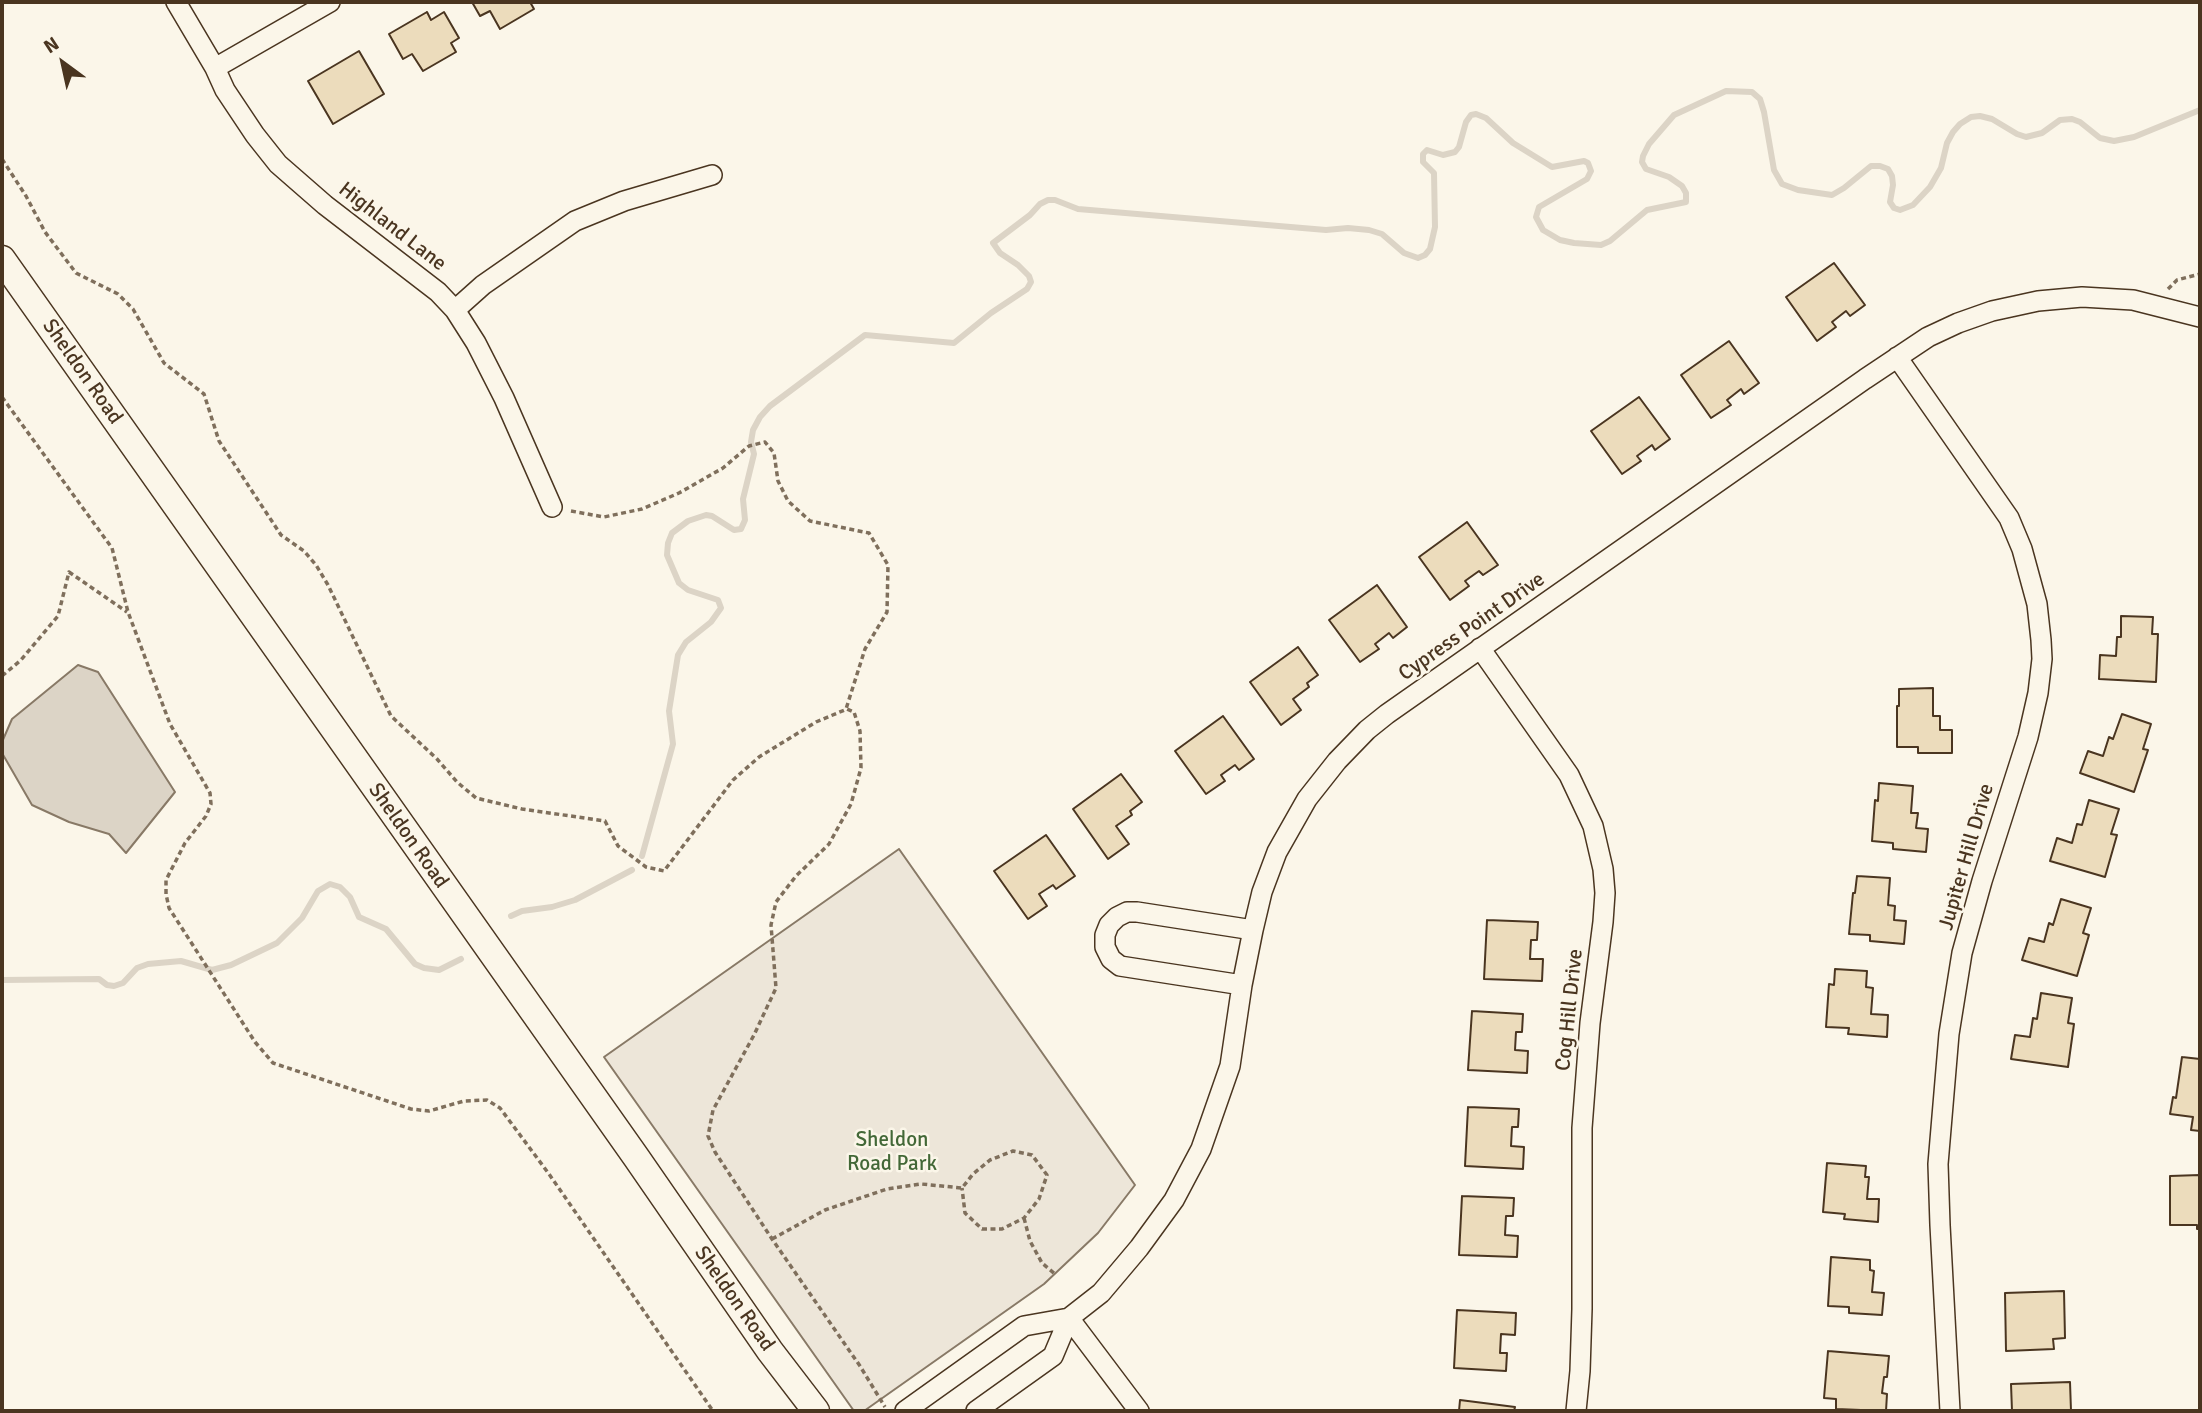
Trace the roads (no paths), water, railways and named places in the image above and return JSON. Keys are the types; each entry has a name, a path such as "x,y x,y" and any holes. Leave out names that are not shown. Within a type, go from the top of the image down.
{"main road":[{"name":"Sheldon Road","path":"2,259 764,1342 816,1411"}],"street":[{"name":"Highland Lane","path":"176,2 225,90 278,164 325,205 439,292 455,310 476,342 504,398 552,507"},
{"path":"215,68 330,2"},
{"path":"455,310 483,285 575,221 624,201 712,175"},
{"name":"Cypress Point Drive","path":"905,1411 1024,1326 1069,1318 1101,1293 1139,1248 1174,1200 1201,1149 1230,1066 1253,930 1262,892 1277,852 1307,799 1337,761 1367,730 1897,357 1958,323 1992,311 2082,297 2121,298 2200,317"},
{"name":"Jupiter Hill Drive","path":"1897,357 2009,518 2022,549 2038,604 2042,659 2028,737 1962,953 1948,1034 1938,1164 1951,1411"},
{"name":"Cog Hill Drive","path":"1480,649 1569,775 1593,826 1603,869 1604,922 1590,1023 1582,1128 1582,1309 1576,1411"},
{"path":"1242,985 1120,966 1111,959 1105,947 1105,935 1109,925 1127,912 1253,930"},
{"path":"1069,1318 1139,1411"},
{"name":"Cypress Point Drive","path":"976,1411 1053,1356 1069,1318"}],"waterway":[{"path":"642,856 673,744 669,711 678,655 686,642 711,622 721,608 718,600 688,590 679,583 667,555 672,533 688,521 706,515 734,530 741,529 745,520 743,499 754,454 751,442 753,430 760,417 770,406 865,335 954,343 991,313 1027,289 1031,282 1029,276 1000,253 993,243 1048,200 1078,209 1326,230 1369,230 1382,234 1404,253 1418,258 1430,249 1435,227 1434,173 1423,162 1423,154 1427,150 1443,155 1455,152 1466,122 1471,115 1476,114 1486,118 1513,143 1552,167 1584,161 1588,163 1591,171 1587,179 1539,207 1536,217 1543,230 1560,240 1601,245 1610,241 1647,210 1686,202 1686,193 1682,186 1669,177 1646,169 1642,162 1643,156 1649,144 1674,115 1726,91 1752,92 1760,99 1774,170 1782,184 1798,190 1832,195 1871,166 1880,166 1888,169 1892,176 1890,202 1894,208 1900,210 1913,205 1930,187 1941,168 1947,143 1953,132 1971,117 1992,119 2026,137 2042,133 2060,120 2072,119 2100,138 2114,141 2134,137 2200,110"},
{"path":"511,916 522,911 552,907 575,900 632,870"},
{"path":"2,980 99,979 114,986 123,983 137,968 148,964 181,961 212,970 231,965 277,943 302,918 318,891 330,884 340,887 350,897 359,917 386,929 415,964 439,970 461,959"}],"park label":[{"name":"Sheldon Road Park","path":"892,1152"}]}
